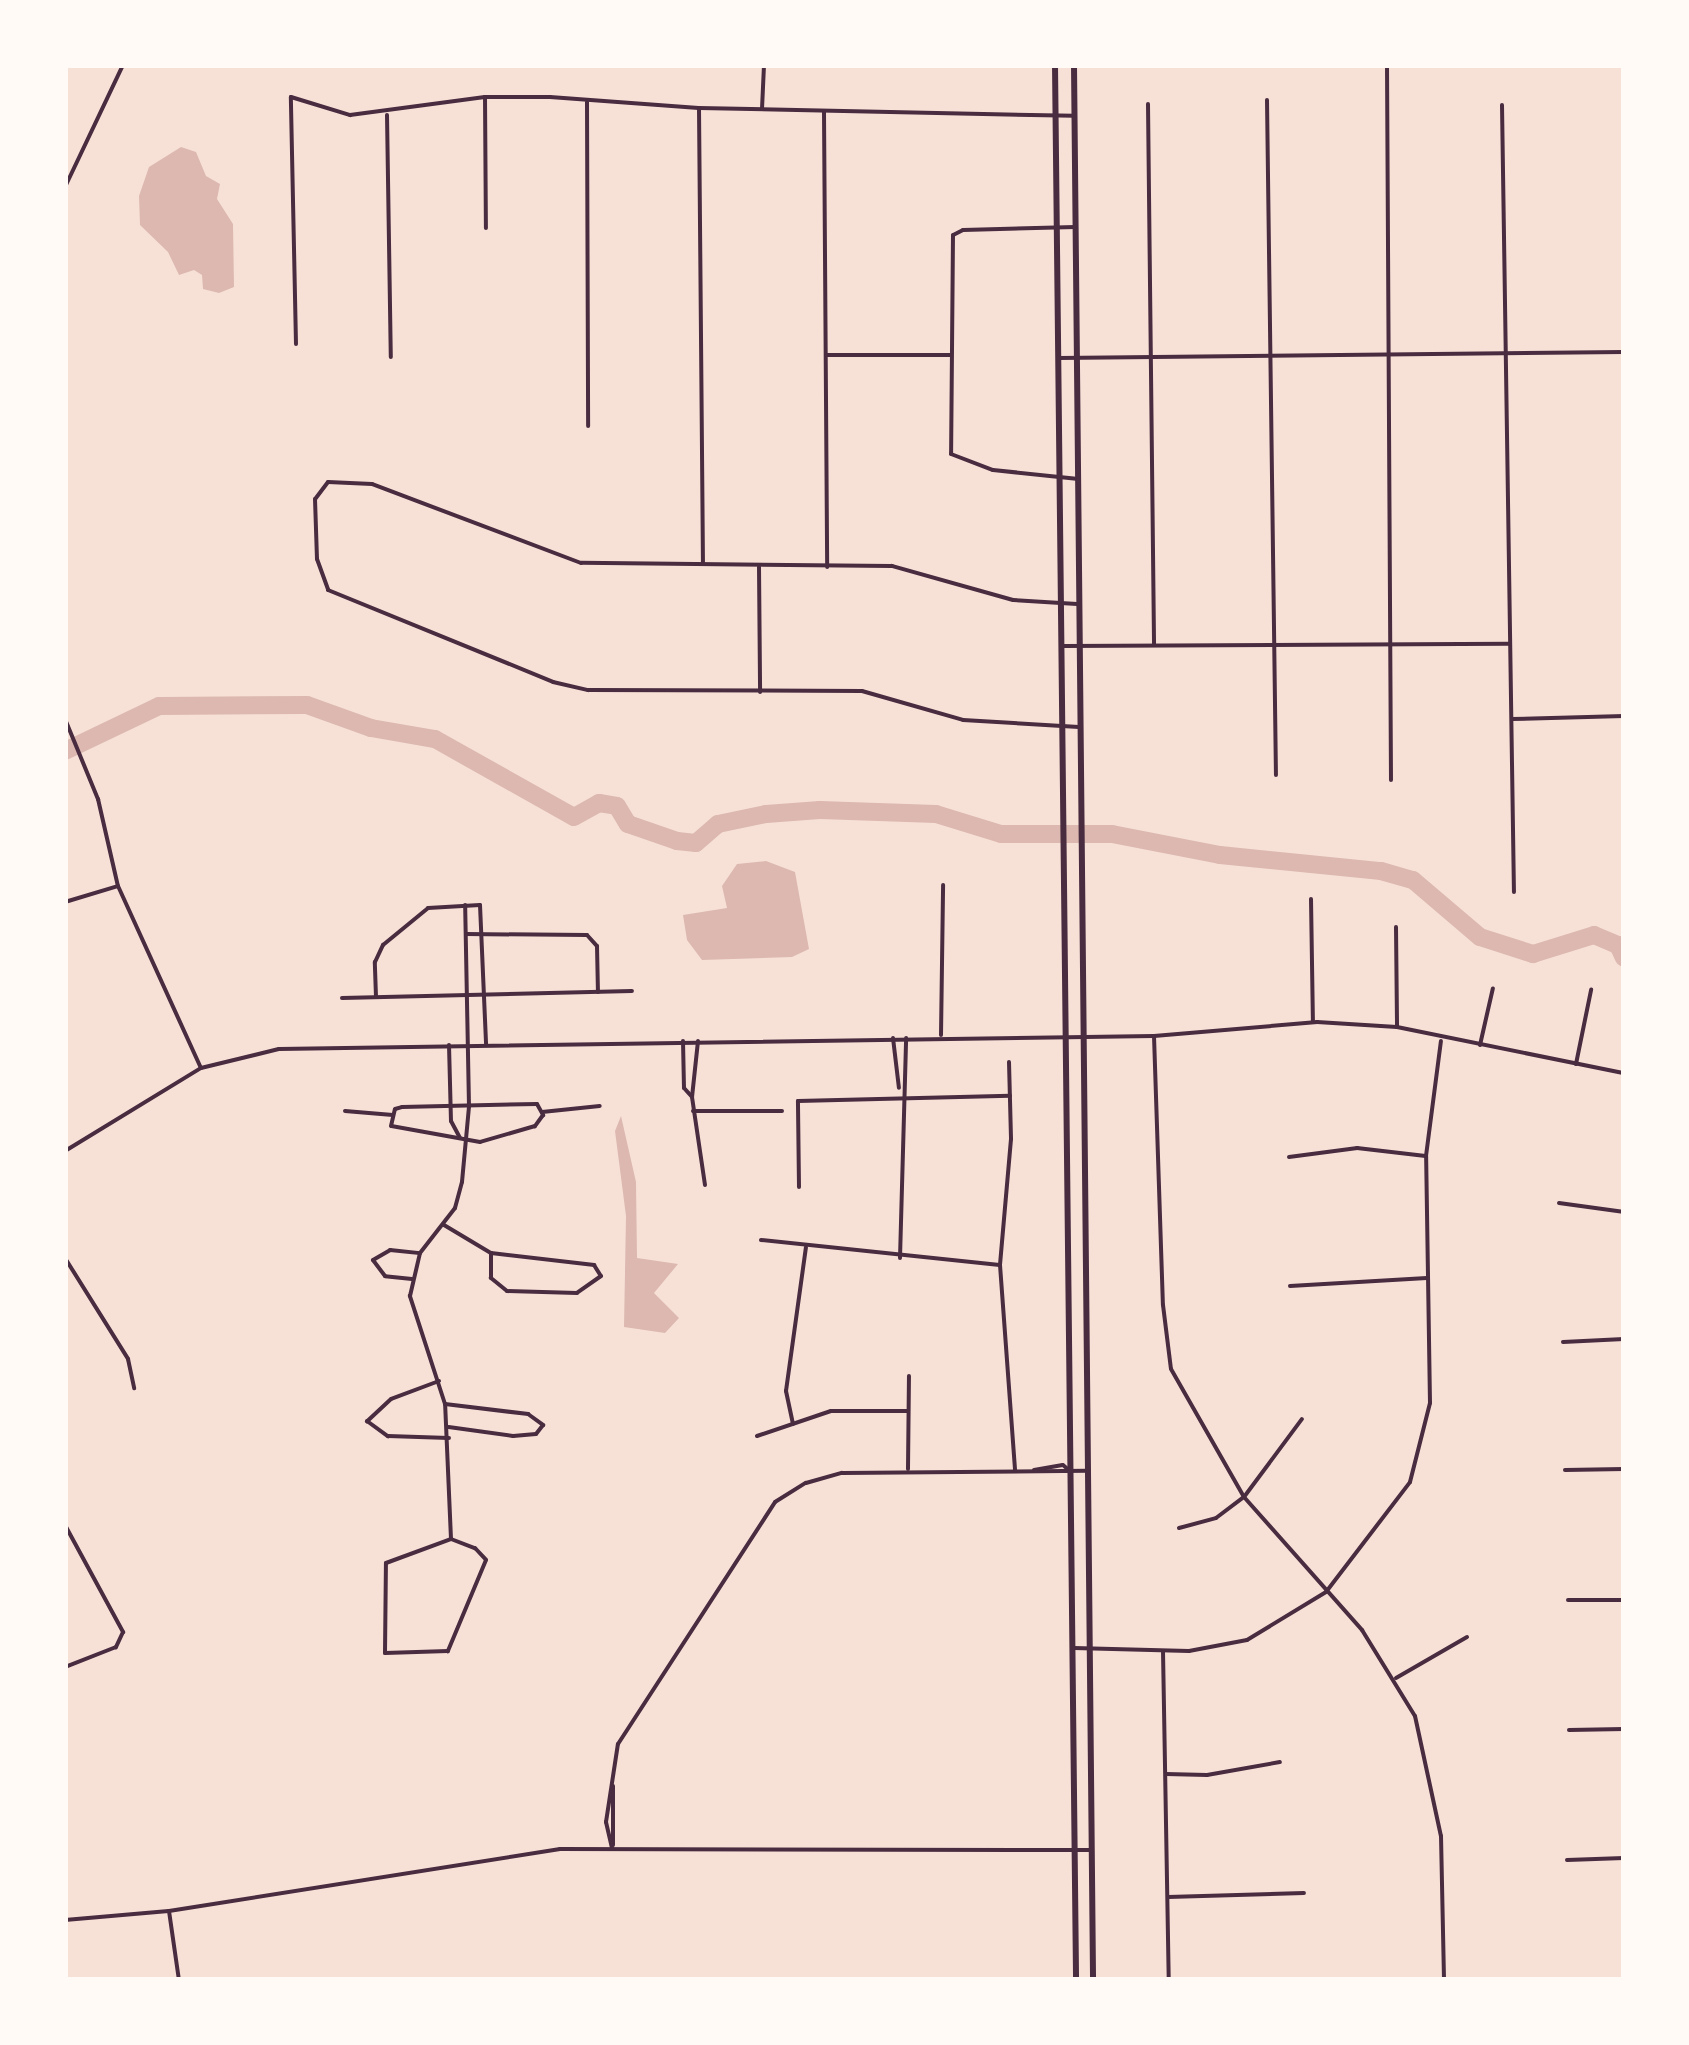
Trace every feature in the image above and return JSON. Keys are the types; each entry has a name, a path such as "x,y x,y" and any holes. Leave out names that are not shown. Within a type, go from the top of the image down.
{"main road":[{"path":"1055,65 1070,1036 1076,1980"},
{"path":"1074,65 1093,1980"}],"street":[{"path":"65,187 123,65"},
{"path":"762,109 764,65"},
{"path":"1387,65 1391,780"},
{"path":"296,344 291,97 350,116 386,115 485,97 699,108 1074,116"},
{"path":"485,97 486,228"},
{"path":"1267,100 1270,644 1276,775"},
{"path":"587,102 588,426"},
{"path":"1148,104 1154,644"},
{"path":"1502,106 1514,892"},
{"path":"699,108 703,565"},
{"path":"824,112 827,566"},
{"path":"386,115 391,357"},
{"path":"1075,227 963,230 953,236 951,454 992,470 1079,480"},
{"path":"1059,358 1624,352"},
{"path":"826,356 950,355"},
{"path":"1079,727 963,720 885,692 588,690 553,682 339,598 319,571 315,499 325,484 372,484 581,563 892,566 1013,600 1081,604"},
{"path":"759,567 760,692"},
{"path":"1064,646 1511,644"},
{"path":"1512,719 1624,716"},
{"path":"65,719 90,778 118,886 201,1068"},
{"path":"941,1036 943,885"},
{"path":"65,902 118,886"},
{"path":"1311,899 1313,1022"},
{"path":"450,1539 445,1404 411,1312 412,1279 420,1253 444,1226 460,1196 462,1140 469,1106 465,905"},
{"path":"376,997 383,945 428,908 465,905 483,909 486,1044"},
{"path":"1396,927 1396,1027"},
{"path":"466,934 587,935 597,946 598,992"},
{"path":"1480,1045 1492,988"},
{"path":"1576,1064 1592,990"},
{"path":"342,998 632,991"},
{"path":"65,1151 201,1068 279,1049 941,1036 1154,1036 1313,1022 1396,1027 1441,1041 1624,1073"},
{"path":"1154,1036 1162,1305 1171,1369 1244,1498 1396,1678 1415,1716 1436,1789 1444,1980"},
{"path":"893,1038 900,1100"},
{"path":"900,1258 900,1100 906,1038"},
{"path":"683,1041 684,1088 692,1097"},
{"path":"698,1041 692,1097 705,1185"},
{"path":"1074,1648 1164,1652 1247,1640 1326,1592 1410,1482 1424,1444 1430,1402 1426,1156 1441,1041"},
{"path":"450,1045 451,1106 462,1140"},
{"path":"1009,1062 1000,1265 1015,1470"},
{"path":"799,1187 798,1101 1010,1096"},
{"path":"345,1111 393,1115 402,1108 537,1104 543,1113"},
{"path":"393,1115 397,1130 462,1140 534,1126 543,1113 600,1106"},
{"path":"693,1111 782,1111"},
{"path":"1289,1157 1357,1148 1426,1156"},
{"path":"1559,1204 1624,1212"},
{"path":"444,1226 491,1254 594,1264 602,1276 578,1293 507,1291 492,1278 491,1254"},
{"path":"762,1240 900,1258 1000,1265"},
{"path":"793,1424 786,1391 806,1246"},
{"path":"412,1279 384,1276 373,1260 390,1250 420,1253"},
{"path":"65,1258 128,1359 134,1388"},
{"path":"1290,1286 1428,1278"},
{"path":"1563,1342 1624,1339"},
{"path":"908,1470 909,1376"},
{"path":"439,1380 390,1399 368,1422 388,1436 449,1438"},
{"path":"445,1404 528,1414 543,1425 536,1434 513,1436 448,1427"},
{"path":"756,1436 831,1411 908,1410"},
{"path":"1179,1528 1216,1518 1244,1498 1302,1418"},
{"path":"1564,1470 1624,1469"},
{"path":"612,1848 606,1822 618,1744 761,1516 818,1479 908,1470 1086,1471"},
{"path":"65,1525 122,1632 116,1647 65,1667"},
{"path":"450,1539 475,1548 486,1560 448,1651 385,1653 386,1563 450,1539"},
{"path":"1568,1600 1624,1600"},
{"path":"1396,1678 1467,1637"},
{"path":"1164,1652 1169,1980"},
{"path":"1569,1730 1624,1730"},
{"path":"1166,1774 1207,1776 1280,1762"},
{"path":"612,1781 617,1822 612,1848"},
{"path":"65,1920 169,1912 560,1849 1091,1850"},
{"path":"1567,1860 1624,1858"},
{"path":"1168,1897 1304,1893"},
{"path":"169,1912 179,1980"}],"shaded area":[{"path":"181,147 196,152 206,176 220,184 217,199 233,224 234,287 219,293 203,289 202,275 194,270 179,275 168,252 140,225 139,196 149,167"},
{"path":"766,861 795,872 809,949 792,957 702,960 687,940 683,915 727,908 722,886 737,864"},
{"path":"621,1116 636,1182 637,1258 678,1264 654,1293 679,1318 665,1333 624,1327 626,1216 615,1131"}],"waterway":[{"path":"65,751 159,706 307,705 371,728 435,739 574,817 599,803 617,806 628,824 677,841 696,843 718,824 766,814 820,810 936,814 1001,834 1112,834 1220,855 1381,871 1413,880 1480,937 1533,954 1594,935 1618,945 1624,958"}]}
